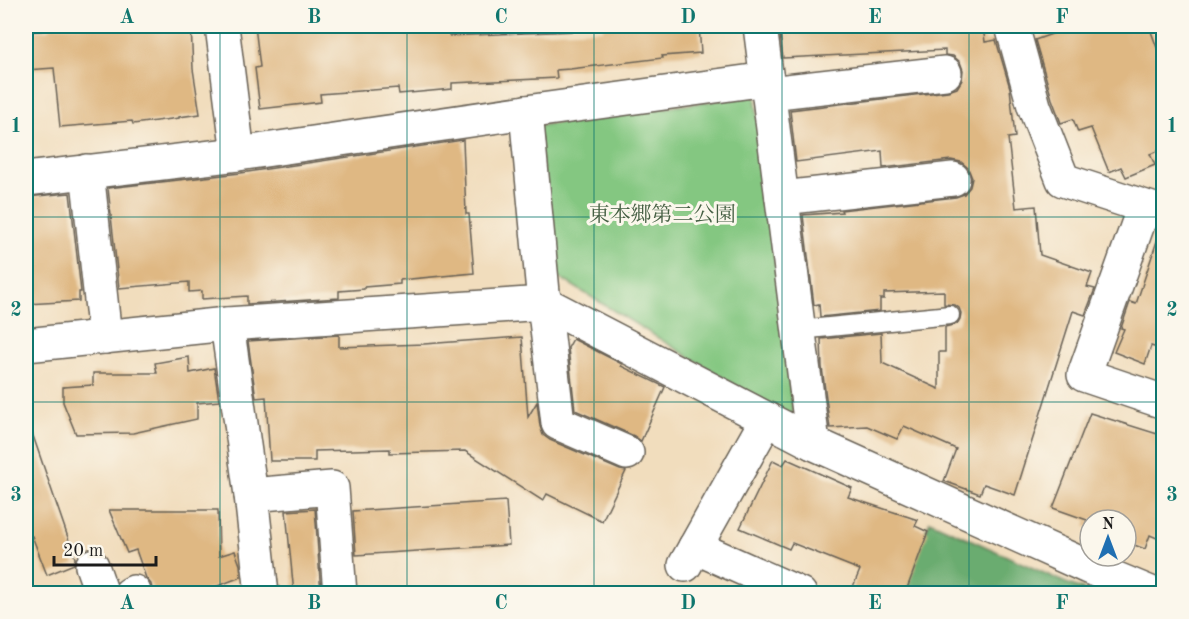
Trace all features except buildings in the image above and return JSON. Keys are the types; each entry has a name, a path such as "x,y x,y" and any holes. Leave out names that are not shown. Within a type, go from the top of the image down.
{"street":[{"path":"222,26 238,154"},
{"path":"760,26 813,443"},
{"path":"1012,26 1034,106 1063,180 1154,210 1084,375 1164,402"},
{"path":"26,179 238,154 526,112 768,86 945,73"},
{"path":"526,112 558,423 627,453"},
{"path":"87,171 105,337"},
{"path":"783,198 953,179"},
{"path":"26,345 227,324 544,303 813,443 1153,594"},
{"path":"227,324 251,495 262,594"},
{"path":"767,419 690,556 800,594"},
{"path":"251,495 332,488 340,594"}],"lane":[{"path":"799,330 950,315"}],"green space":[{"name":"東本郷第二公園","path":"755,95 794,421 557,276 537,126"},
{"path":"930,521 1066,583 1092,593 897,594"}]}
